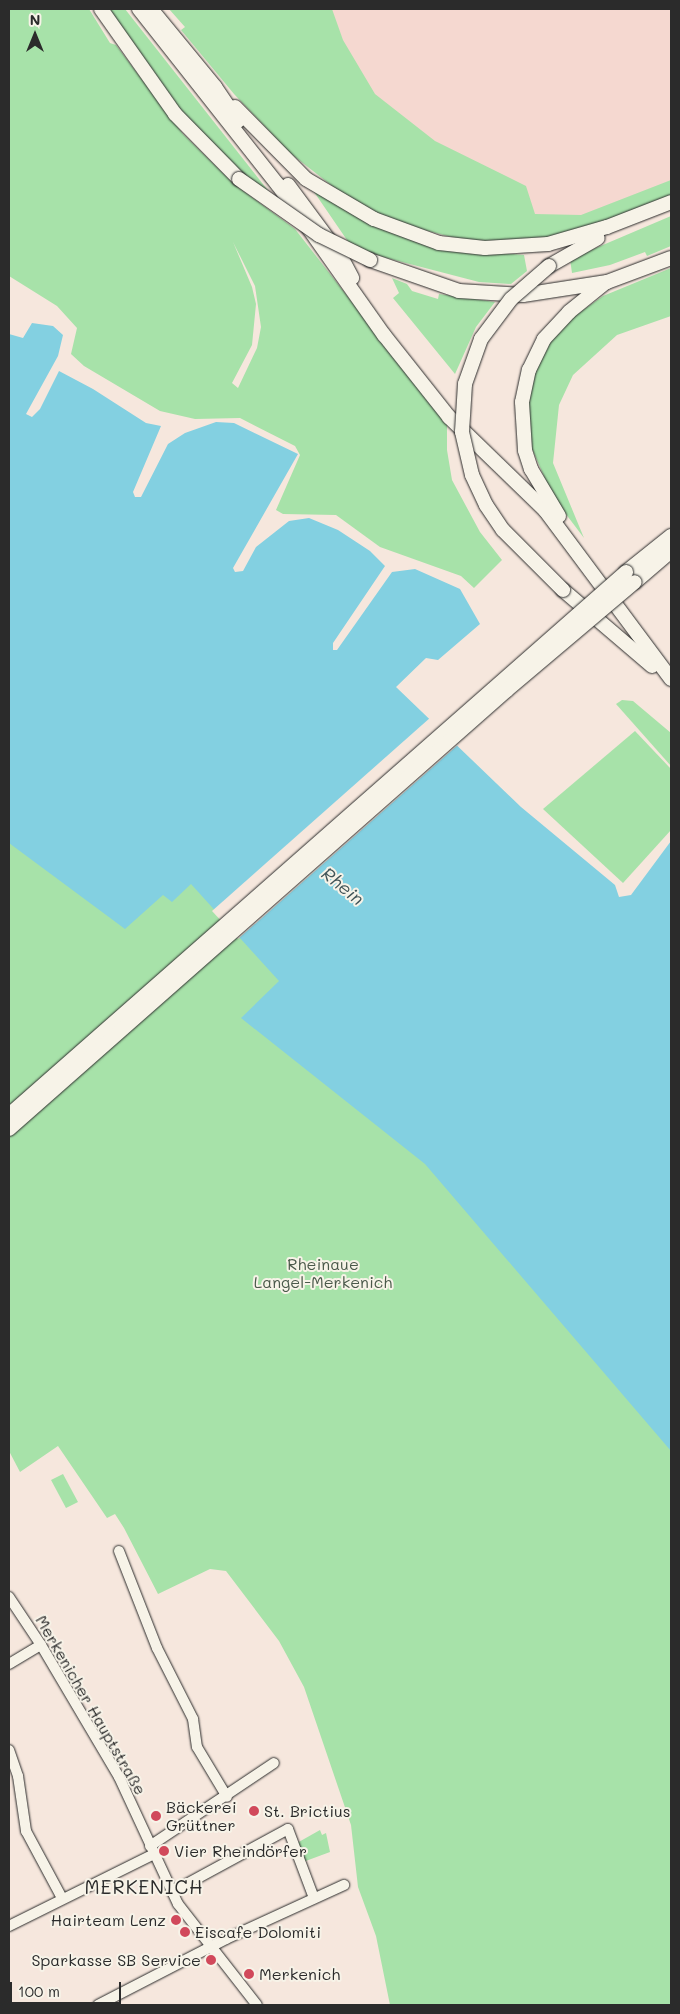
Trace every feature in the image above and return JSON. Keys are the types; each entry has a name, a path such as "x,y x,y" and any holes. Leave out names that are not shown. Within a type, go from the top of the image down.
{"highway":[{"path":"101,9 175,114 239,179 295,220 370,260 431,284 491,294 538,294 606,282 671,258"},
{"path":"139,9 278,185 384,335 449,418 545,510 671,680"},
{"path":"151,9 215,87 340,254 374,314 446,408 535,489 563,523 671,672"},
{"path":"215,87 306,179 374,219 439,243 485,248 548,244 607,227 671,203"},
{"path":"671,203 578,247 549,266 511,299 482,339 464,390 462,432 472,475 486,505 503,530 563,590 671,680"},
{"path":"563,523 531,469 522,434 522,402 529,370 544,339 569,312 606,282"},
{"path":"9,1129 507,690 631,577 671,536"},
{"path":"9,1115 631,577 671,551"}],"street":[{"path":"119,1551 157,1648 194,1719 198,1747 227,1797"},
{"name":"Merkenicher Hauptstraße","path":"9,1597 41,1645 119,1778 185,1916 257,2005"},
{"path":"9,1664 41,1645"},
{"path":"9,1750 18,1776 26,1831 62,1898"},
{"path":"9,1926 152,1850 274,1763"},
{"path":"172,1892 288,1829 314,1898"},
{"path":"98,2005 210,1947 344,1885"}],"shaded area":[{"path":"196,9 671,9 671,190 597,222 513,230"}],"green space":[{"path":"9,9 89,9 110,43 116,45 183,134 234,184 295,229 447,424 447,450 452,480 480,532 502,560 474,588 461,576 380,547 336,515 283,514 276,510 300,455 295,446 240,418 195,419 160,411 84,366 71,354 77,328 57,306 9,276","holes":["233,242 255,286 261,327 257,348 238,388 232,383 252,345 256,304 252,287"]},
{"path":"107,9 125,9 274,198 232,165 195,130"},
{"path":"169,9 332,9 343,40 375,94 435,141 526,186 535,214 581,215 671,180 671,196 600,225 543,240 467,241 393,222 354,203 290,153 234,94 181,30 185,27"},
{"path":"310,186 377,227 408,239 437,247 524,255 527,271 511,284 479,282 379,256 349,243"},
{"path":"671,216 671,246 647,256 645,252 610,265 572,273 570,259"},
{"path":"671,268 671,316 617,335 573,375 559,405 553,463 584,538 553,497 530,444 527,416 534,374 548,342 569,320 603,296"},
{"path":"392,278 407,284 412,291 438,299 439,294 495,302 476,327 455,374 393,298 399,293"},
{"name":"Rheinaue Langel-Merkenich","path":"9,607 671,1180 671,2005 390,2005 376,1936 358,1887 351,1825 304,1687 279,1641 226,1571 210,1569 158,1594 115,1514 107,1518 58,1446 20,1472 9,1451"},
{"path":"622,700 633,701 671,733 671,766 616,704"},
{"path":"635,731 671,769 671,830 623,883 543,809"},
{"path":"63,1474 78,1502 66,1508 51,1480"},
{"path":"320,1830 322,1835 326,1833 330,1852 303,1862 297,1843"}],"water":[{"name":"Rhein","path":"32,323 53,326 63,335 58,356 26,414 32,417 40,409 59,371 93,389 146,423 161,426 133,492 135,497 141,497 168,444 185,433 216,422 234,423 298,454 233,568 235,572 243,571 256,547 289,521 309,518 338,530 370,551 385,566 333,643 333,650 337,650 392,572 415,569 460,589 480,624 438,660 426,658 396,687 521,807 615,885 619,897 631,895 671,841 671,1451 425,1164 241,1018 279,981 191,884 172,902 163,895 125,929 9,843 9,334 23,338"}],"pier":[{"path":"431,717 459,744 238,939 212,911"}],"place":[{"name":"St. Brictius","path":"254,1811"},
{"name":"Bäckerei Grüttner","path":"156,1816"},
{"name":"Vier Rheindörfer","path":"164,1851"},
{"name":"Hairteam Lenz","path":"176,1920"},
{"name":"Eiscafe Dolomiti","path":"185,1932"},
{"name":"Sparkasse SB Service","path":"211,1960"},
{"name":"Merkenich","path":"249,1974"}],"district":[{"name":"MERKENICH","path":"144,1887"}]}
